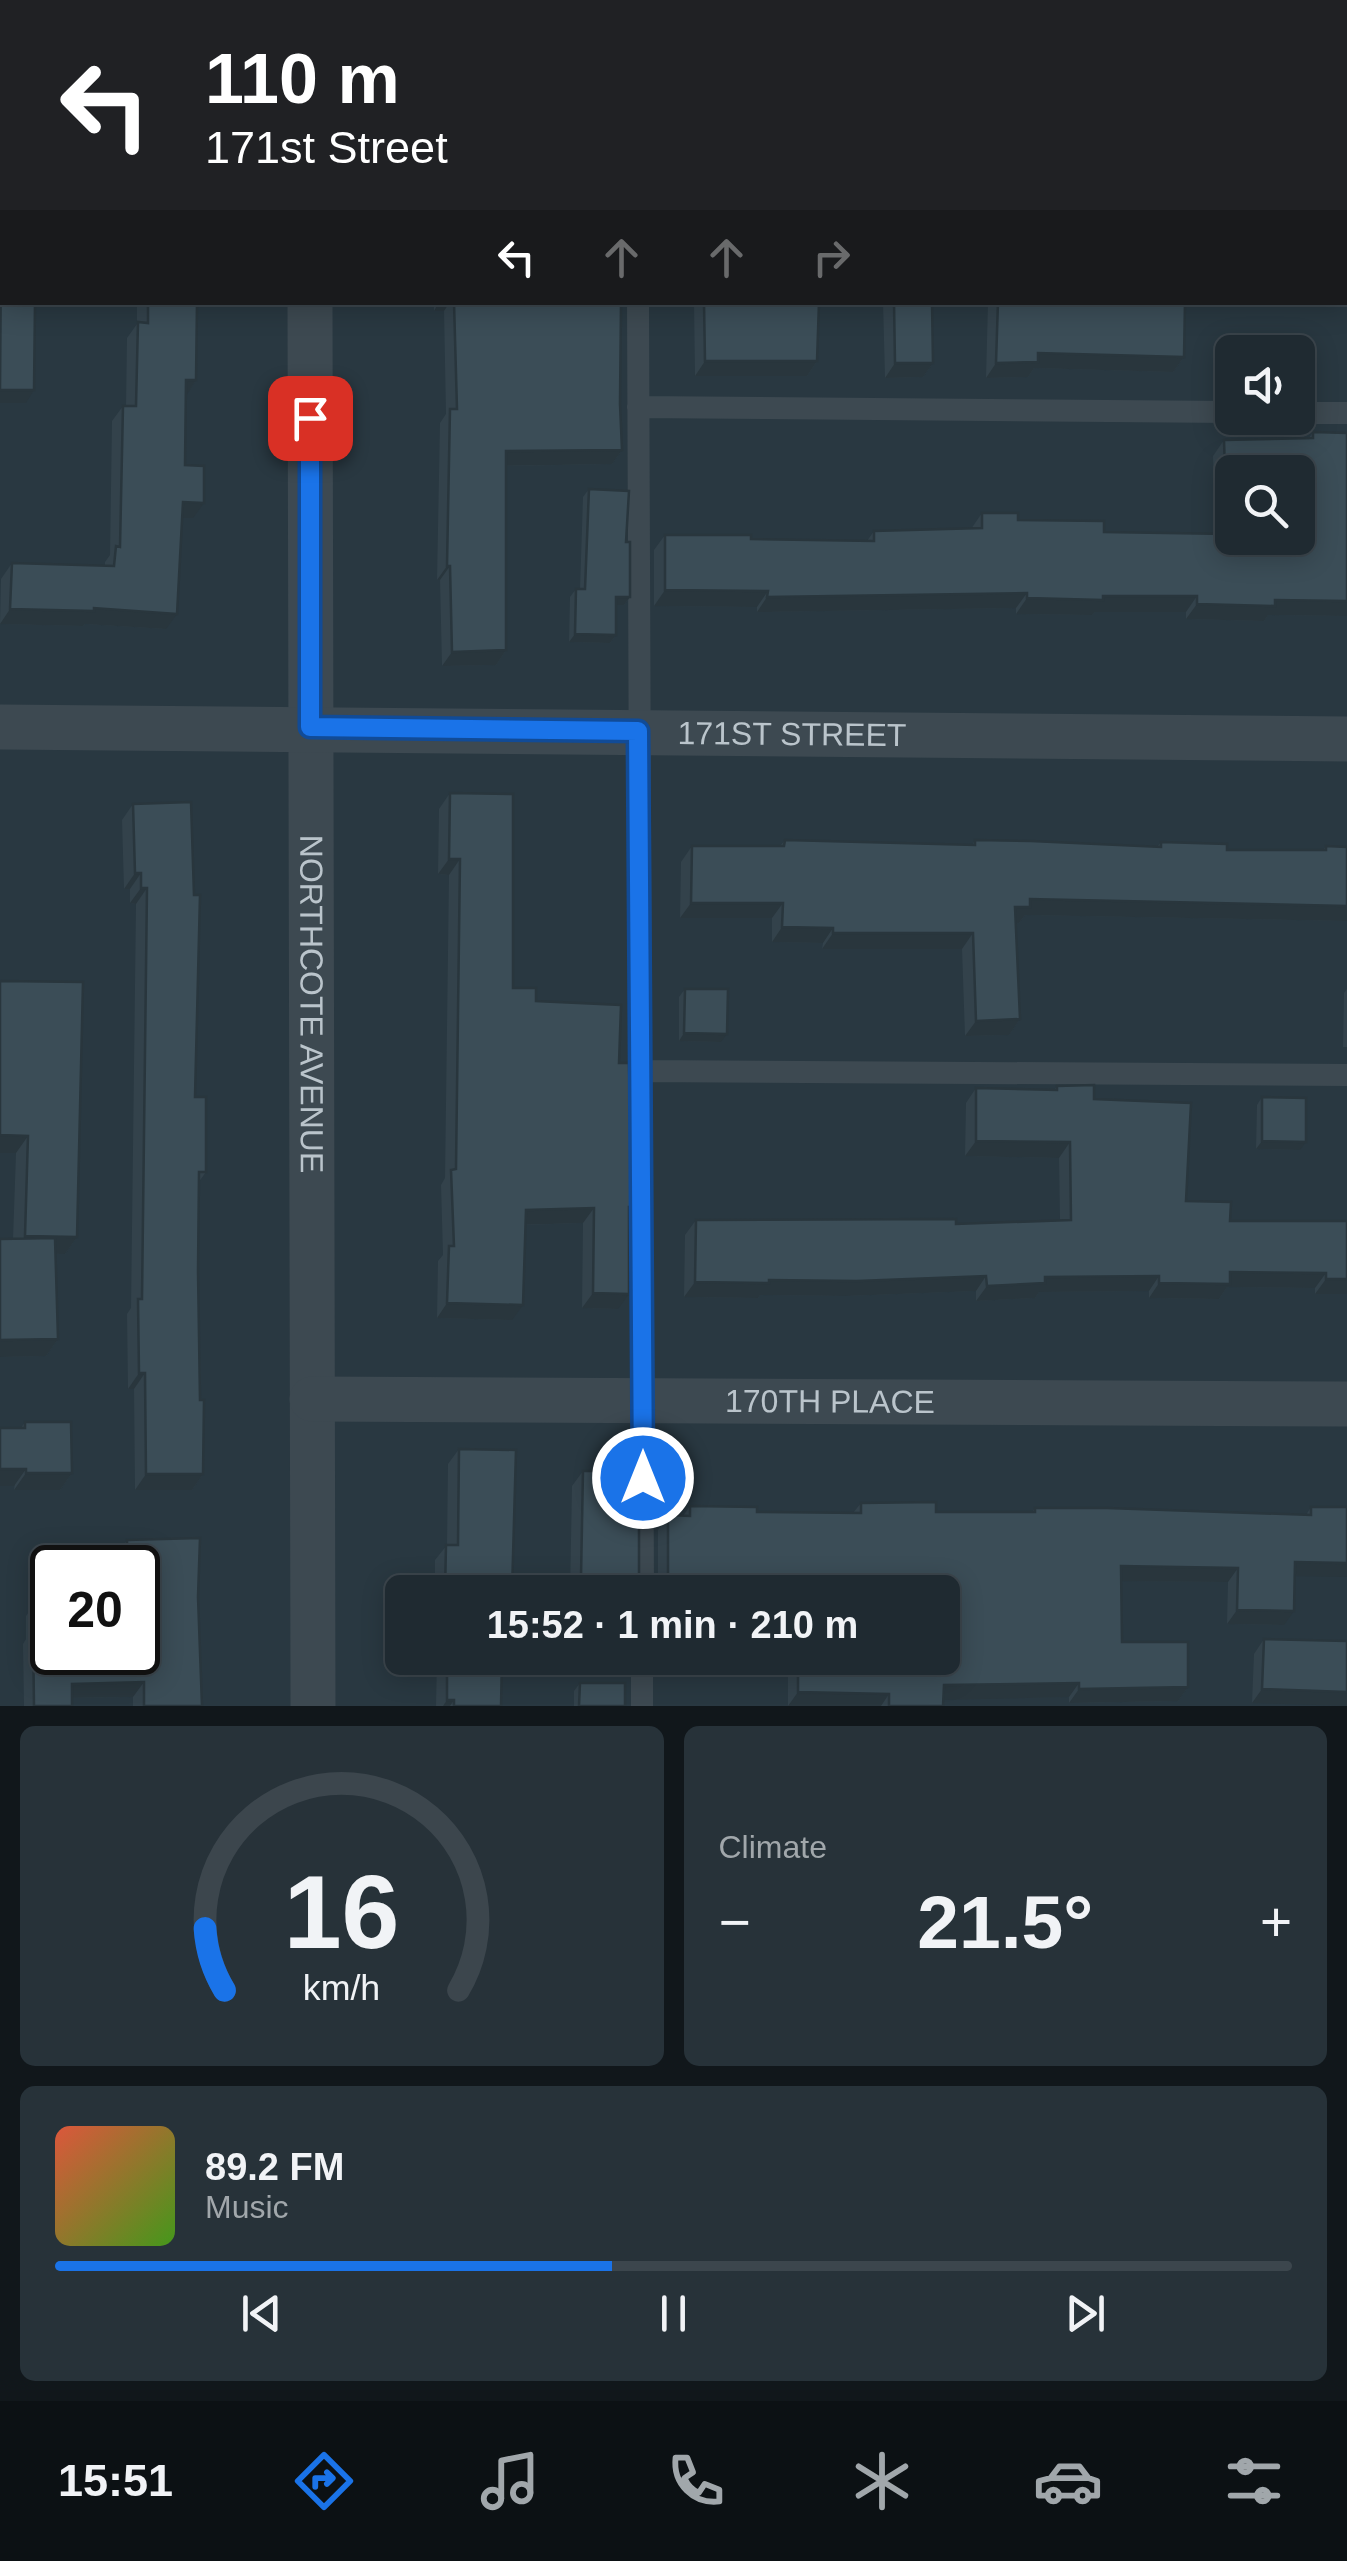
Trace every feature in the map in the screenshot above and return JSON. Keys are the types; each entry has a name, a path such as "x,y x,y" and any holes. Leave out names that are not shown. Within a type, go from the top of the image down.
{"street":[{"name":"NORTHCOTE AVENUE","path":"310,305 313,1706"},
{"name":"171ST STREET","path":"0,726 1347,739"},
{"name":"170TH PLACE","path":"312,1399 1347,1404"}],"lane":[{"path":"638,305 642,1575"},
{"path":"638,407 1215,412"},
{"path":"1315,413 1347,413"},
{"path":"641,1071 1347,1075"},
{"path":"642,1675 642,1706"}],"building":[{"path":"1,305 35,305 34,390 0,390"},
{"path":"148,305 197,305 196,380 186,380 185,465 204,466 204,503 183,502 177,614 94,608 10,609 12,563 114,566 116,546 120,547 123,406 136,406 138,322 148,323"},
{"path":"454,305 621,305 622,450 506,451 506,650 452,652 447,566 450,409 457,409"},
{"path":"704,305 819,305 817,361 705,361"},
{"path":"894,305 932,305 933,363 895,363"},
{"path":"998,305 1185,305 1184,357 1038,353 1038,362 996,363"},
{"path":"1315,432 1347,433 1347,601 1275,600 1275,606 1197,604 1197,596 1103,596 1103,600 1027,598 1027,593 767,597 768,591 665,590 665,535 874,541 874,531 982,528 982,513 1018,513 1018,520 1104,521 1104,532 1215,534 1215,555 1315,555 1315,455 1224,455 1224,440 1313,438"},
{"path":"589,489 629,491 626,542 630,542 630,597 616,597 616,635 575,634 576,589 585,589"},
{"path":"450,793 513,794 513,988 536,988 536,1001 621,1005 619,1063 629,1063 629,1294 593,1293 594,1208 526,1210 523,1305 447,1303 449,1246 454,1246 451,1170 456,1169 460,859 449,859"},
{"path":"191,802 194,895 200,895 195,1097 206,1097 206,1172 199,1172 198,1271 203,1474 146,1474 145,1373 139,1373 138,1299 142,1299 147,888 141,888 141,873 135,873 133,804"},
{"path":"785,840 975,845 975,840 1031,841 1161,847 1161,842 1227,844 1227,850 1347,847 1347,906 1030,899 1030,907 1015,907 1020,1019 976,1021 973,933 833,933 833,928 782,927 783,903 691,903 692,846 784,846"},
{"path":"0,981 83,982 77,1237 25,1236 28,1136 0,1135"},
{"path":"685,989 728,989 727,1034 684,1033"},
{"path":"1094,1085 1094,1099 1191,1103 1186,1201 1231,1202 1230,1221 1347,1221 1347,1279 1326,1279 1326,1273 1230,1272 1230,1284 1159,1283 1159,1276 1045,1277 1045,1283 987,1286 986,1276 695,1282 696,1220 956,1219 956,1224 1071,1220 1070,1142 976,1141 976,1088 1057,1090 1057,1086"},
{"path":"1262,1097 1306,1098 1306,1142 1262,1141"},
{"path":"55,1238 58,1339 0,1340 0,1239"},
{"path":"25,1422 71,1422 72,1473 0,1469 0,1428 25,1428"},
{"path":"459,1449 516,1450 512,1575 445,1575 446,1545 458,1545"},
{"path":"583,1471 629,1471 629,1514 639,1514 639,1575 581,1575"},
{"path":"936,1502 936,1512 1107,1508 1311,1515 1311,1507 1347,1507 1347,1563 1295,1562 1294,1611 1237,1610 1238,1568 1121,1566 1122,1642 1188,1642 1188,1687 1079,1689 1079,1683 944,1685 943,1706 889,1706 889,1694 798,1692 798,1675 960,1675 960,1575 668,1575 668,1515 690,1516 690,1506 757,1507 757,1512 861,1513 861,1503"},
{"path":"200,1538 202,1706 144,1706 144,1682 72,1684 72,1706 34,1706 34,1675 160,1675 160,1545 127,1545 127,1540"},
{"path":"1264,1639 1347,1641 1347,1692 1262,1689"},
{"path":"447,1675 502,1675 501,1706 454,1706 454,1700 447,1700"},
{"path":"580,1683 625,1683 625,1706 579,1706"}],"route":[{"path":"310,418 310,727 638,731 643,1478"}]}
